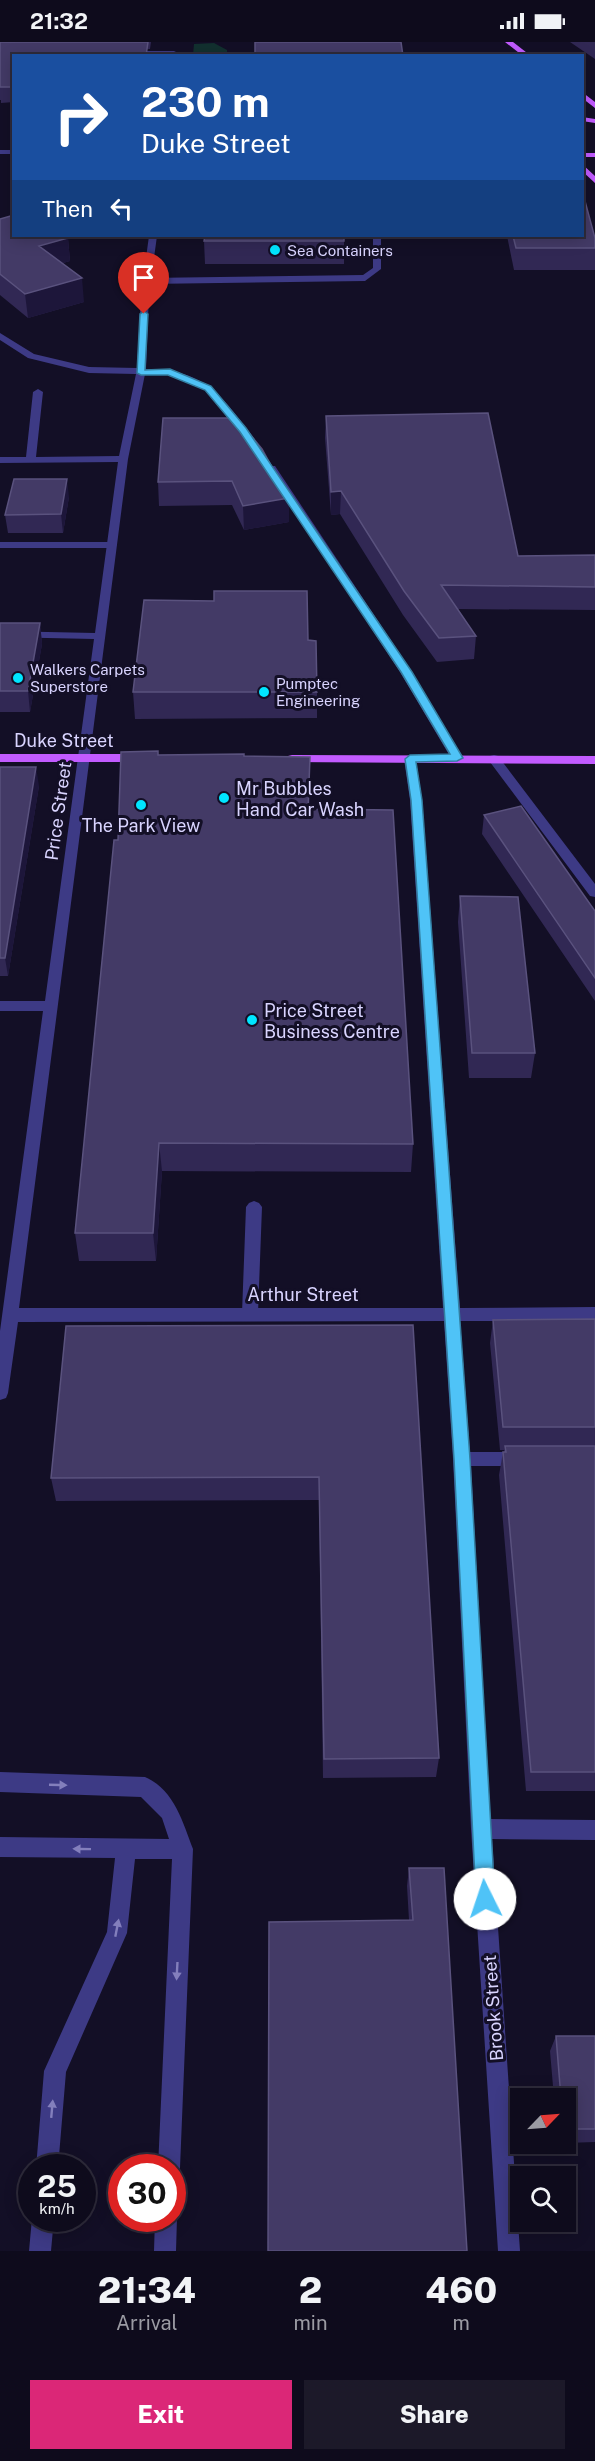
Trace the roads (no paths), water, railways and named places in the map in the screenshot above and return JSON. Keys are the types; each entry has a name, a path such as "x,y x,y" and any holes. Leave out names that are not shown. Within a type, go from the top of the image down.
{"main road":[{"path":"509,42 525,54"},
{"path":"584,168 595,181"},
{"name":"Duke Street","path":"0,758 153,758"},
{"path":"282,759 595,760"}],"street":[{"path":"116,53 173,54 175,42"},
{"name":"Price Street","path":"0,1393 11,1315 6,1294 50,1005 123,459 141,373 147,281 153,237"},
{"path":"147,281 365,278 377,269 377,237"},
{"path":"0,336 31,356 89,370 170,372 208,388 254,444"},
{"path":"30,460 38,392"},
{"path":"261,454 406,672 457,758"},
{"path":"0,460 123,459"},
{"path":"0,545 112,545"},
{"path":"0,634 99,636"},
{"name":"Brook Street","path":"410,759 417,800 462,1459 481,1829 508,2251"},
{"path":"494,759 595,893"},
{"path":"0,1006 50,1005"},
{"path":"250,1313 254,1207"},
{"name":"Arthur Street","path":"11,1315 595,1314"},
{"path":"462,1459 539,1459"},
{"path":"0,1782 145,1787 169,1812 183,1850 170,2154"},
{"path":"481,1829 595,1830"},
{"path":"0,1847 183,1850"},
{"path":"48,2154 55,2071 117,1933 126,1850"},
{"path":"40,2251 42,2232"},
{"path":"165,2251 166,2232"}],"place":[{"name":"Sea Containers","path":"275,250"},
{"name":"Walkers Carpets Superstore","path":"18,678"},
{"name":"Pumptec Engineering","path":"264,692"},
{"name":"Mr Bubbles Hand Car Wash","path":"224,798"},
{"name":"The Park View","path":"141,805"},
{"name":"Price Street Business Centre","path":"252,1020"}]}
